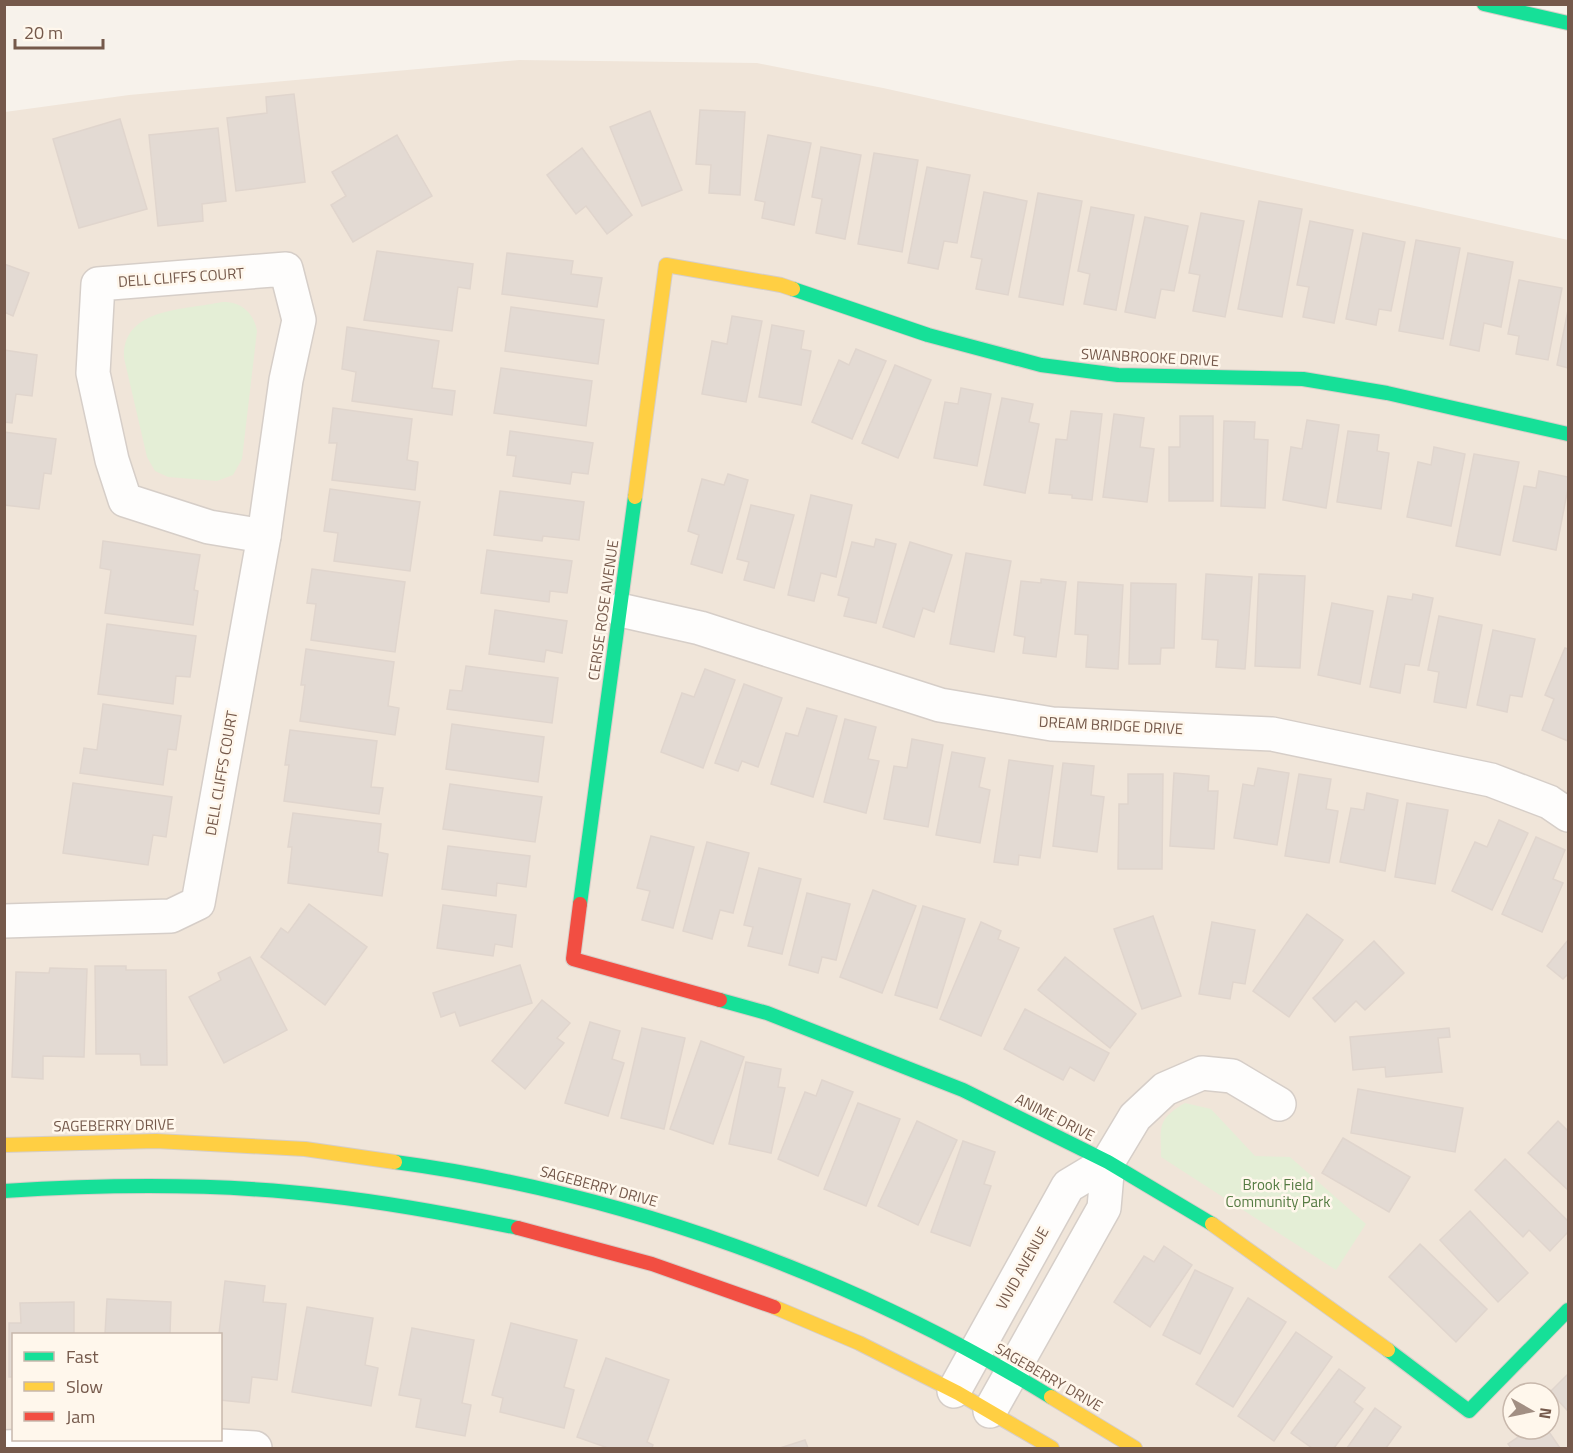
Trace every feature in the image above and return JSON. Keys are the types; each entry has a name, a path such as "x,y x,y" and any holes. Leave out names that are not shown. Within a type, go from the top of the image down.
{"main road":[{"path":"1484,4 1569,23"},
{"name":"SWANBROOKE DRIVE","path":"666,265 781,285 928,335 1041,365 1118,375 1303,379 1388,393 1569,434"},
{"name":"CERISE ROSE AVENUE","path":"573,959 666,265"},
{"name":"ANIME DRIVE","path":"573,959 766,1012 963,1090 1108,1162 1209,1222 1381,1344 1469,1411 1569,1310"},
{"name":"SAGEBERRY DRIVE","path":"4,1145 121,1141 235,1143 378,1157 528,1184 652,1217 771,1258 879,1305 1011,1373 1101,1426 1135,1449"},
{"path":"4,1191 117,1185 234,1188 362,1200 494,1223 617,1254 673,1271 777,1308 855,1342 954,1391 1052,1449"}],"street":[{"name":"DELL CLIFFS COURT","path":"4,921 171,916 198,903 264,536 286,380 299,320 286,269 98,284 93,373 112,460 125,500 209,527 264,536"},
{"name":"DREAM BRIDGE DRIVE","path":"620,610 700,628 940,705 1052,724 1272,734 1491,780 1549,802 1569,815"},
{"name":"VIVID AVENUE","path":"990,1411 1104,1208 1108,1162 1135,1117 1165,1089 1202,1073 1232,1076 1279,1104"},
{"name":"VIVID AVENUE","path":"954,1391 1068,1186 1108,1162"},
{"path":"4,1448 152,1442 255,1449"}],"shaded area":[{"path":"519,60 757,63 883,88 1568,240 1568,1448 5,1448 5,112 129,95"}],"green space":[{"path":"229,302 246,309 257,331 242,459 233,475 217,481 168,477 155,471 147,457 124,358 126,341 133,329 159,314"},
{"name":"Brook Field Community Park","path":"1185,1103 1211,1109 1255,1156 1290,1157 1366,1224 1336,1270 1161,1157 1162,1125 1169,1114"}],"building":[{"path":"294,94 305,182 236,191 227,118 267,113 266,97"},
{"path":"700,110 745,112 740,195 709,193 711,165 696,164"},
{"path":"650,111 682,190 642,206 610,127"},
{"path":"120,119 147,209 79,228 53,139"},
{"path":"218,128 226,201 202,204 203,221 158,226 149,135"},
{"path":"397,135 432,196 353,242 331,205 346,196 332,172"},
{"path":"768,135 811,143 794,225 762,218 765,202 755,200"},
{"path":"821,147 861,155 845,239 816,233 822,199 812,197"},
{"path":"582,148 632,215 607,234 586,206 576,214 547,175"},
{"path":"874,153 918,160 902,252 858,244"},
{"path":"927,167 970,175 957,243 944,241 938,269 908,263"},
{"path":"984,192 1027,201 1008,295 976,289 982,259 971,257"},
{"path":"1038,193 1082,201 1063,305 1019,297"},
{"path":"1259,201 1302,209 1282,317 1238,309"},
{"path":"1091,207 1134,215 1116,310 1084,304 1090,274 1078,271"},
{"path":"1201,213 1244,221 1225,317 1193,311 1200,275 1189,273"},
{"path":"1145,217 1188,226 1174,291 1161,289 1155,318 1125,312"},
{"path":"1310,221 1353,230 1334,323 1303,317 1309,287 1297,285"},
{"path":"1363,233 1405,242 1391,311 1379,309 1376,325 1346,319"},
{"path":"1416,240 1460,248 1443,339 1399,331"},
{"path":"377,251 473,264 470,289 458,287 452,331 364,320"},
{"path":"507,253 573,261 571,274 602,278 597,307 502,294"},
{"path":"1468,253 1513,262 1501,327 1484,323 1479,351 1450,345"},
{"path":"4,264 29,273 13,316 4,312"},
{"path":"1519,280 1562,288 1548,360 1516,354 1519,336 1508,334"},
{"path":"511,307 604,320 598,364 505,351"},
{"path":"1568,310 1568,368 1557,365"},
{"path":"732,316 762,321 746,402 702,394 712,341 727,344"},
{"path":"772,325 804,331 801,349 811,351 801,405 759,397"},
{"path":"347,327 439,341 432,388 455,391 452,415 352,401 356,372 342,369"},
{"path":"856,349 886,361 852,439 812,422 839,360 849,365"},
{"path":"4,350 37,355 32,396 16,394 12,423 4,422"},
{"path":"895,365 931,380 898,458 862,443"},
{"path":"501,368 592,381 586,426 494,413"},
{"path":"961,388 991,394 977,466 934,458 945,402 958,404"},
{"path":"1002,398 1033,404 1029,422 1039,424 1025,493 984,485"},
{"path":"333,408 412,419 407,460 418,462 415,490 332,480 337,443 329,443"},
{"path":"1071,411 1102,414 1092,500 1049,493 1056,439 1067,440"},
{"path":"1114,414 1144,418 1140,447 1154,449 1147,502 1103,497"},
{"path":"1180,416 1213,416 1213,501 1169,501 1169,447 1180,447"},
{"path":"1307,420 1339,425 1326,508 1283,500 1291,447 1302,449"},
{"path":"1224,421 1255,422 1254,439 1268,440 1265,508 1221,506"},
{"path":"510,431 593,443 588,474 572,472 570,484 513,476 516,456 507,455"},
{"path":"1348,431 1379,435 1377,451 1389,453 1381,509 1337,502"},
{"path":"4,432 56,439 51,474 44,473 39,509 4,505"},
{"path":"1434,447 1465,454 1451,526 1407,517 1418,462 1431,465"},
{"path":"1474,454 1519,462 1500,555 1456,546"},
{"path":"1539,471 1568,477 1556,550 1513,541 1524,486 1536,488"},
{"path":"728,474 748,480 722,573 691,564 699,535 688,531 702,479 724,485"},
{"path":"330,489 420,502 410,571 334,561 338,533 324,531"},
{"path":"500,491 584,502 579,540 543,536 542,541 494,535"},
{"path":"811,495 852,505 836,577 821,573 814,601 788,595"},
{"path":"751,505 794,515 774,588 744,580 749,562 737,559"},
{"path":"876,539 896,544 876,623 844,616 849,598 838,595 852,542 874,547"},
{"path":"103,541 200,555 194,590 198,591 193,625 105,613 111,570 100,568"},
{"path":"910,542 952,555 934,612 923,608 914,637 883,627"},
{"path":"487,550 572,561 567,593 550,591 549,602 481,593"},
{"path":"966,553 1011,561 994,652 950,644"},
{"path":"312,569 405,582 395,652 311,640 316,604 307,603"},
{"path":"1206,574 1252,577 1245,669 1216,667 1218,640 1202,639"},
{"path":"1259,574 1305,576 1300,668 1255,666"},
{"path":"1041,579 1066,582 1056,657 1023,653 1025,637 1014,635 1021,581 1041,583"},
{"path":"1078,582 1123,585 1118,669 1086,667 1088,635 1075,634"},
{"path":"1131,583 1176,584 1174,648 1161,648 1160,664 1129,664"},
{"path":"1413,594 1433,598 1419,666 1405,664 1400,693 1370,687 1388,596 1412,600"},
{"path":"1332,603 1373,611 1360,684 1318,675"},
{"path":"495,610 567,621 562,653 546,650 544,662 489,654"},
{"path":"1439,616 1482,625 1466,708 1434,702 1439,672 1428,670"},
{"path":"107,624 196,636 190,677 176,676 173,704 98,694"},
{"path":"1493,630 1535,639 1522,697 1510,695 1507,712 1477,705"},
{"path":"1565,648 1568,649 1568,741 1542,730 1554,699 1545,695"},
{"path":"306,649 394,662 388,706 399,708 395,735 300,721 305,685 301,685"},
{"path":"466,666 558,678 552,723 447,709 450,690 462,691"},
{"path":"705,669 735,680 703,768 661,752 682,693 694,697"},
{"path":"744,684 782,698 758,767 742,761 738,771 715,763"},
{"path":"103,704 181,716 176,750 168,749 163,785 80,773 84,748 97,750"},
{"path":"807,708 837,716 813,797 771,784 786,733 798,736"},
{"path":"845,719 876,727 868,759 879,761 866,813 824,802"},
{"path":"452,724 544,737 538,782 446,769"},
{"path":"290,730 377,741 371,787 383,788 379,814 284,801 289,765 285,765"},
{"path":"912,739 943,745 928,827 884,819 894,766 907,768"},
{"path":"952,752 985,758 979,787 990,790 980,843 936,835"},
{"path":"1009,760 1053,766 1040,858 1019,855 1018,865 994,862"},
{"path":"1063,763 1094,766 1091,795 1104,797 1097,852 1053,846"},
{"path":"1258,768 1289,773 1277,845 1234,838 1243,784 1254,786"},
{"path":"1174,773 1209,776 1208,791 1218,791 1214,849 1170,846"},
{"path":"1128,774 1163,774 1162,869 1118,869 1119,804 1128,804"},
{"path":"1299,774 1331,779 1326,809 1338,811 1329,863 1285,856"},
{"path":"73,783 172,797 166,837 153,835 148,865 63,853"},
{"path":"450,784 542,797 535,842 443,829"},
{"path":"1367,793 1398,800 1385,871 1340,862 1351,808 1364,810"},
{"path":"1407,803 1448,810 1435,884 1395,877"},
{"path":"293,813 381,824 378,852 388,854 382,896 288,883 292,847 288,847"},
{"path":"1499,820 1528,833 1492,910 1452,891 1475,842 1487,847"},
{"path":"651,836 694,847 673,928 642,920 650,891 637,888"},
{"path":"1536,837 1565,850 1553,879 1563,883 1542,932 1502,914"},
{"path":"707,842 749,853 733,913 720,910 712,939 683,931"},
{"path":"448,846 530,856 526,887 497,883 496,896 442,889"},
{"path":"759,868 801,879 782,954 748,946 753,927 744,925"},
{"path":"873,890 916,906 882,993 840,977"},
{"path":"807,893 850,904 836,960 822,957 818,973 789,965"},
{"path":"309,904 367,947 325,1005 261,957 281,928 288,933"},
{"path":"443,905 516,915 512,947 495,944 493,956 437,948"},
{"path":"923,906 965,919 937,1008 895,995"},
{"path":"1307,914 1343,940 1289,1017 1253,991"},
{"path":"1153,916 1181,996 1142,1009 1114,929"},
{"path":"981,922 1001,931 998,939 1019,948 981,1036 940,1019"},
{"path":"1212,922 1255,930 1245,984 1233,982 1230,999 1199,994"},
{"path":"1568,940 1568,974 1563,979 1547,966"},
{"path":"1374,941 1404,973 1365,1010 1356,1001 1335,1022 1313,998"},
{"path":"250,957 287,1030 224,1063 189,997 221,980 218,973"},
{"path":"1065,957 1136,1014 1110,1048 1038,990"},
{"path":"520,965 532,1003 460,1026 455,1012 441,1017 433,993"},
{"path":"95,966 126,966 126,970 166,970 167,1065 141,1065 140,1054 96,1054"},
{"path":"50,968 87,969 84,1057 43,1056 43,1079 12,1077 16,972 49,973"},
{"path":"542,1000 570,1023 557,1038 564,1043 525,1089 492,1061"},
{"path":"1025,1009 1109,1053 1094,1081 1070,1067 1063,1080 1004,1049"},
{"path":"590,1022 620,1031 612,1059 624,1063 608,1116 565,1103"},
{"path":"642,1028 685,1038 664,1129 621,1118"},
{"path":"1449,1028 1450,1037 1438,1038 1442,1072 1386,1077 1385,1067 1353,1070 1350,1037"},
{"path":"701,1041 744,1057 713,1144 670,1129"},
{"path":"746,1062 781,1069 778,1087 785,1088 771,1153 729,1144"},
{"path":"822,1080 853,1092 818,1176 778,1159 805,1092 816,1096"},
{"path":"1358,1089 1463,1108 1455,1152 1351,1133"},
{"path":"858,1103 900,1119 866,1206 824,1189"},
{"path":"917,1121 957,1140 918,1225 878,1206"},
{"path":"1558,1121 1568,1131 1568,1190 1528,1153"},
{"path":"1343,1138 1410,1177 1389,1212 1322,1173"},
{"path":"963,1141 995,1152 984,1184 991,1186 970,1246 931,1232"},
{"path":"1505,1159 1568,1221 1568,1232 1550,1251 1529,1230 1523,1237 1475,1190"},
{"path":"1470,1211 1528,1273 1498,1302 1440,1240"},
{"path":"1420,1244 1487,1309 1456,1342 1389,1277"},
{"path":"1164,1246 1192,1265 1150,1327 1114,1302 1144,1256 1154,1262"},
{"path":"1195,1270 1233,1288 1200,1354 1163,1335"},
{"path":"225,1281 265,1286 263,1302 286,1304 277,1380 252,1377 249,1403 222,1400 222,1333 219,1333"},
{"path":"1248,1298 1286,1322 1233,1407 1196,1384"},
{"path":"107,1299 171,1302 170,1333 105,1333"},
{"path":"74,1302 74,1333 12,1333 12,1377 9,1377 9,1323 21,1323 20,1303"},
{"path":"307,1307 373,1318 365,1365 378,1368 371,1406 292,1392"},
{"path":"511,1323 577,1340 564,1387 574,1390 564,1428 500,1412 503,1398 492,1395"},
{"path":"412,1328 474,1340 462,1403 471,1405 465,1436 416,1427 421,1399 399,1395"},
{"path":"1296,1332 1332,1357 1274,1441 1238,1416"},
{"path":"606,1358 669,1380 647,1442 653,1445 652,1448 608,1448 577,1437"},
{"path":"1339,1369 1365,1388 1354,1402 1363,1409 1334,1448 1312,1448 1291,1433"},
{"path":"1568,1374 1568,1411 1561,1404 1561,1381"},
{"path":"1375,1408 1401,1427 1386,1448 1347,1448"},
{"path":"805,1440 808,1448 780,1448"},
{"path":"1512,1441 1555,1441 1560,1448 1511,1448 1508,1444"}],"traffic: fast":[{"path":"1484,4 1568,23"},
{"path":"793,289 928,335 1041,365 1118,375 1303,379 1387,393 1568,434"},
{"path":"580,904 635,497"},
{"path":"720,1000 767,1013 963,1090 1108,1162 1212,1224"},
{"path":"395,1162 481,1176 567,1195 651,1218 735,1246 817,1278 897,1314 975,1353 1051,1397"},
{"path":"4,1191 126,1186 247,1189 376,1202 518,1228"},
{"path":"1388,1350 1469,1411 1568,1310"}],"traffic: slow":[{"path":"635,497 666,265 793,289"},
{"path":"4,1145 156,1141 305,1149 395,1162"},
{"path":"1212,1224 1388,1350"},
{"path":"774,1307 859,1343 958,1393 1052,1448"},
{"path":"1051,1397 1135,1448"}],"traffic: jam":[{"path":"580,904 573,959 720,1000"},
{"path":"518,1228 652,1264 774,1307"}]}
